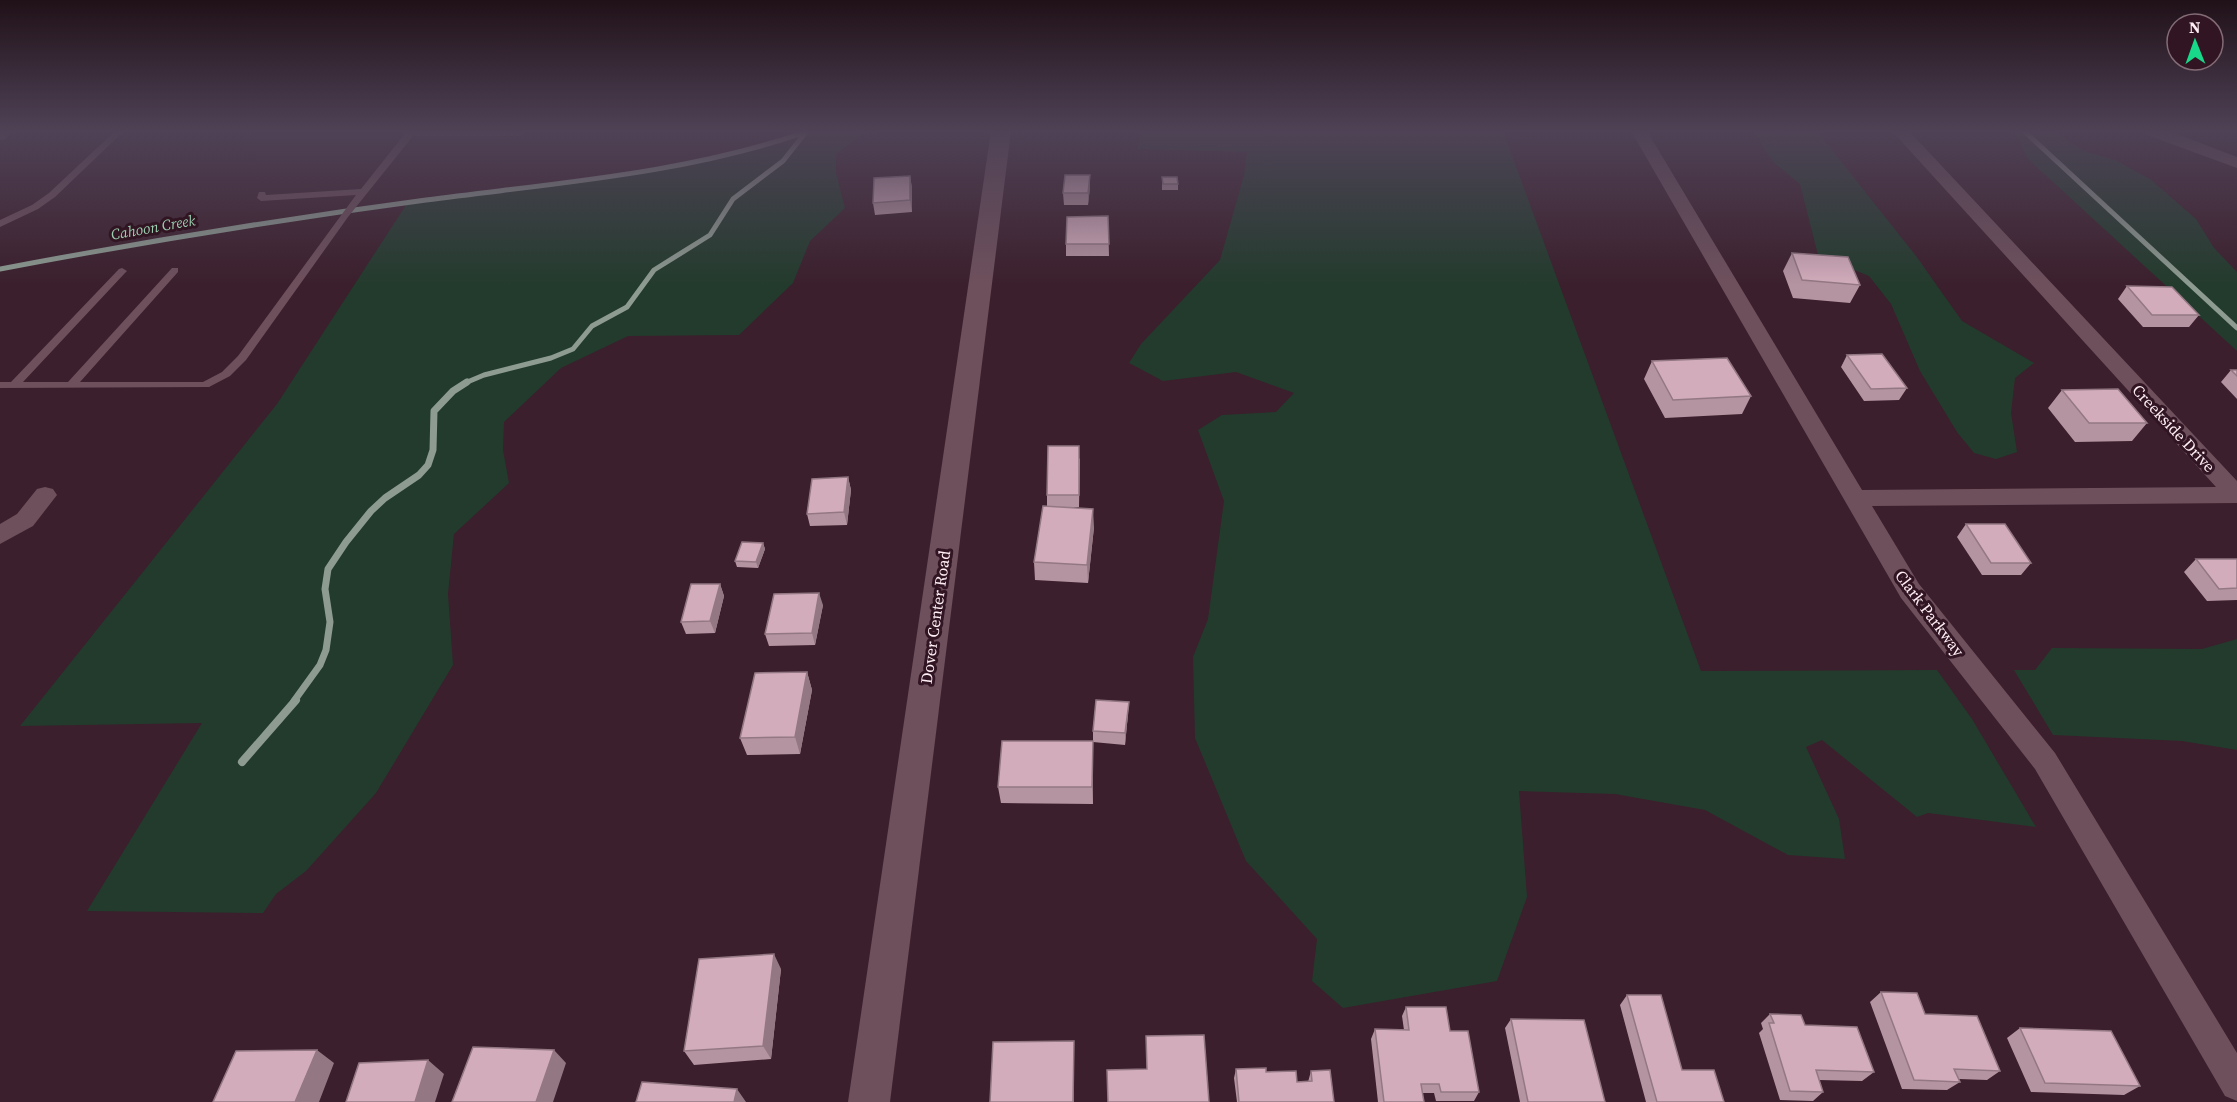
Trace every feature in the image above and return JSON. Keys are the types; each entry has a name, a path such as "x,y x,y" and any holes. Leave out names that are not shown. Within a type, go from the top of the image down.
{"street":[{"name":"Dover Center Road","path":"869,1102 994,182"},
{"name":"Clark Parkway","path":"1669,182 1853,498 1910,591 2044,761 2237,1084"},
{"name":"Creekside Drive","path":"1853,498 2237,495 1948,182"},
{"path":"0,535 25,520 45,495"}],"lane":[{"path":"0,224 35,207 65,182"},
{"path":"0,385 205,385 226,374 242,358 371,182"},
{"path":"262,194 261,198 360,196"},
{"path":"71,385 175,270"},
{"path":"14,385 122,271"}],"green space":[{"path":"556,182 838,182 845,208 810,241 793,283 739,335 628,336 561,368 504,422 503,450 509,483 454,534 448,594 453,665 376,793 306,871 276,894 263,913 87,911 202,723 20,726 277,404 408,202"},
{"path":"1242,182 1522,182 1701,671 1937,670 1972,719 2036,827 1928,813 1917,817 1822,740 1806,747 1839,819 1845,859 1788,855 1705,810 1615,794 1519,791 1527,897 1497,981 1343,1008 1312,981 1317,939 1246,861 1195,738 1193,657 1208,619 1224,501 1198,430 1222,415 1276,412 1294,393 1236,372 1163,381 1129,363 1141,344 1220,260"},
{"path":"1798,182 1858,182 1916,256 1962,321 2034,363 2015,378 2011,413 2017,452 1996,459 1974,453 1957,432 1920,371 1891,304 1869,276 1818,255"},
{"path":"2054,182 2154,182 2196,219 2214,248 2237,272 2237,351"},
{"path":"2237,639 2237,750 2182,741 2053,735 2014,670 2035,670 2052,648 2202,649"}],"building":[{"path":"874,182 910,182 910,200 873,203"},
{"path":"1064,182 1089,182 1088,193 1063,193"},
{"path":"1163,182 1178,184 1163,184"},
{"path":"1108,216 1109,244 1066,244 1067,217"},
{"path":"1792,253 1848,257 1860,285 1802,280"},
{"path":"2127,286 2172,287 2199,315 2152,315"},
{"path":"1882,354 1907,388 1871,389 1847,355"},
{"path":"1727,358 1751,396 1673,400 1652,361"},
{"path":"2118,389 2147,423 2089,423 2062,390"},
{"path":"1048,446 1079,446 1079,495 1047,495"},
{"path":"848,477 844,512 807,514 812,479"},
{"path":"1043,506 1093,509 1087,565 1034,562"},
{"path":"1966,524 2005,524 2031,563 1991,563"},
{"path":"742,542 763,543 756,562 735,561"},
{"path":"2196,559 2237,559 2237,588 2219,589"},
{"path":"691,584 720,584 710,621 681,622"},
{"path":"819,593 812,633 765,634 774,594"},
{"path":"807,672 795,737 740,738 755,673"},
{"path":"1096,700 1129,702 1125,733 1093,731"},
{"path":"1002,741 1093,741 1092,787 998,787"},
{"path":"774,954 763,1046 684,1051 699,959"},
{"path":"1881,992 1917,993 1925,1014 1977,1016 2000,1071 1954,1069 1960,1082 1914,1080"},
{"path":"1627,995 1661,995 1682,1070 1714,1070 1724,1102 1657,1102"},
{"path":"1406,1007 1446,1007 1450,1031 1468,1031 1479,1092 1441,1092 1439,1084 1421,1084 1424,1102 1384,1102 1375,1029 1409,1030"},
{"path":"1770,1014 1801,1015 1805,1025 1857,1027 1874,1072 1816,1070 1823,1092 1790,1091 1769,1023 1774,1023"},
{"path":"1511,1019 1584,1020 1605,1102 1528,1102"},
{"path":"2020,1028 2111,1031 2140,1086 2045,1083"},
{"path":"1204,1035 1209,1102 1108,1102 1107,1070 1147,1069 1146,1036"},
{"path":"1074,1041 1073,1102 990,1102 993,1042"},
{"path":"473,1047 554,1050 536,1102 452,1102"},
{"path":"317,1050 295,1102 213,1102 236,1051"},
{"path":"428,1060 415,1102 346,1102 359,1063"},
{"path":"1266,1068 1266,1072 1296,1071 1297,1082 1312,1081 1311,1071 1330,1070 1334,1102 1239,1102 1236,1069"},
{"path":"642,1082 737,1089 734,1102 636,1102"}],"waterway":[{"name":"Cahoon Creek","path":"0,269 266,223 567,182"},
{"name":"Cahoon Creek","path":"466,382 484,375 551,358 573,349 592,326 627,307 654,270 710,235 733,199 755,182"},
{"path":"2080,182 2237,328"},
{"path":"294,701 320,665 326,650 330,622 325,589 328,569 371,511 385,498 419,475 428,465 433,450 434,411 453,391 466,382"},
{"path":"242,762 296,700"}]}
